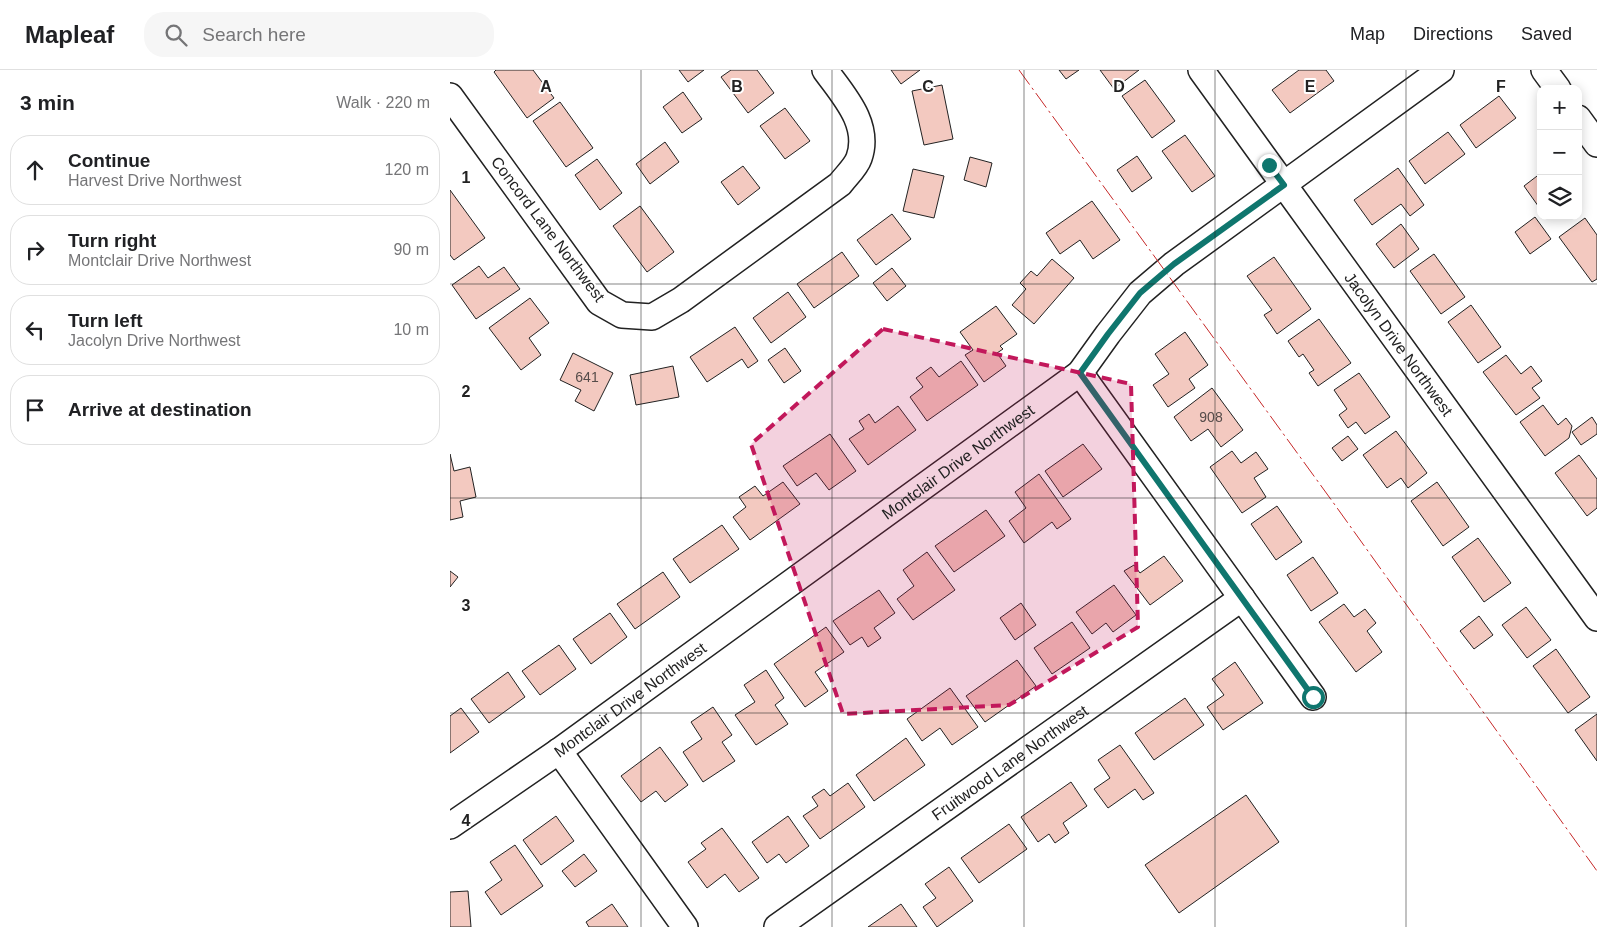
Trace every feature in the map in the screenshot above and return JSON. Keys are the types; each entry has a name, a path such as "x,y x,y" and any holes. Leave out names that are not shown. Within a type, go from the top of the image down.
{"street":[{"name":"Concord Lane Northwest","path":"450,96 599,302 622,316 652,317 682,300 840,184 859,159 863,135 853,109 825,70"},
{"name":"Jacolyn Drive Northwest","path":"1201,70 1597,618"},
{"name":"Montclair Drive Northwest","path":"450,826 559,751 1080,373 1140,293 1174,264 1441,70"},
{"path":"1544,70 1555,85"},
{"path":"1582,123 1597,144"},
{"path":"1080,373 1313,697"},
{"name":"Fruitwood Lane Northwest","path":"778,927 1242,598"},
{"path":"559,751 685,927"}],"highlighted area":[{"path":"883,329 1131,384 1138,627 1009,705 843,714 751,444"}],"building":[{"path":"496,70 533,70 554,98 527,118 494,72"},
{"path":"679,70 704,70 688,82"},
{"path":"731,70 757,70 774,93 748,113 721,77"},
{"path":"891,70 920,70 901,84"},
{"path":"1059,70 1079,70 1066,79"},
{"path":"1100,70 1139,70 1114,89"},
{"path":"1299,70 1326,70 1334,81 1290,113 1272,90"},
{"path":"1145,80 1175,121 1152,138 1122,96"},
{"path":"942,85 953,139 924,145 912,91"},
{"path":"683,92 702,119 682,133 663,107"},
{"path":"1499,96 1516,118 1476,148 1460,125"},
{"path":"560,102 593,148 566,167 533,121"},
{"path":"785,108 810,141 785,159 760,126"},
{"path":"1448,132 1465,154 1425,184 1409,161"},
{"path":"1185,135 1215,176 1192,192 1162,151"},
{"path":"665,142 679,162 650,184 636,164"},
{"path":"1137,156 1152,178 1132,192 1117,170"},
{"path":"970,157 992,163 986,187 964,180"},
{"path":"597,159 622,193 600,210 575,175"},
{"path":"743,166 760,188 738,205 721,182"},
{"path":"1398,168 1424,205 1410,216 1401,204 1372,225 1354,200"},
{"path":"913,169 944,176 934,218 903,211"},
{"path":"1537,176 1537,204 1524,186"},
{"path":"450,190 485,238 454,260 450,255"},
{"path":"1092,201 1120,240 1093,259 1080,240 1060,254 1046,233"},
{"path":"640,206 674,252 647,272 613,226"},
{"path":"892,214 911,239 876,265 857,240"},
{"path":"1535,217 1551,239 1530,254 1515,232"},
{"path":"1585,218 1597,235 1597,279 1592,282 1559,237"},
{"path":"1401,224 1419,249 1394,268 1376,244"},
{"path":"842,252 859,276 814,308 797,284"},
{"path":"1434,254 1465,297 1441,314 1410,271"},
{"path":"1274,257 1311,309 1277,334 1264,315 1272,310 1247,276"},
{"path":"1052,259 1074,278 1034,324 1012,305 1026,289 1020,283 1031,271 1037,276"},
{"path":"479,266 488,278 504,267 520,289 476,319 452,285"},
{"path":"892,268 906,286 887,301 873,283"},
{"path":"788,292 806,317 771,343 753,318"},
{"path":"530,298 549,323 529,338 541,355 521,370 489,328"},
{"path":"1471,305 1501,347 1478,363 1448,322"},
{"path":"996,306 1017,334 1000,346 1003,349 997,353 1006,366 984,382 965,355 973,350 960,332"},
{"path":"1319,319 1351,363 1318,386 1309,373 1314,370 1303,354 1299,357 1288,341"},
{"path":"735,327 758,361 748,368 742,359 707,382 690,357"},
{"path":"1185,332 1208,365 1189,379 1195,388 1168,407 1153,385 1169,374 1155,354"},
{"path":"785,348 801,371 784,383 768,360"},
{"path":"573,353 613,373 594,411 575,401 581,390 560,380"},
{"path":"1506,355 1521,374 1531,366 1542,381 1532,388 1540,398 1516,415 1483,372"},
{"path":"961,361 978,385 927,421 910,397 923,387 916,378 931,367 939,377"},
{"path":"673,366 679,397 636,405 630,375"},
{"path":"1359,373 1390,417 1365,434 1356,422 1348,428 1339,415 1347,409 1334,390"},
{"path":"1212,388 1243,430 1221,447 1208,429 1191,441 1174,417"},
{"path":"1543,405 1558,425 1566,418 1572,426 1569,438 1545,456 1520,422"},
{"path":"898,406 916,430 868,465 849,439 864,429 859,421 869,414 875,423"},
{"path":"1592,417 1597,425 1597,434 1581,445 1572,432"},
{"path":"1396,431 1427,473 1408,488 1401,478 1387,488 1363,455"},
{"path":"830,434 856,471 829,490 816,473 797,486 783,466"},
{"path":"1348,436 1358,449 1342,461 1332,448"},
{"path":"1083,444 1102,469 1063,497 1045,471"},
{"path":"1232,451 1241,463 1256,452 1268,469 1254,478 1266,497 1242,513 1210,467"},
{"path":"450,454 454,471 470,467 476,497 460,501 463,517 450,520"},
{"path":"1579,455 1597,479 1597,508 1587,516 1555,473"},
{"path":"1039,474 1071,519 1057,529 1052,522 1024,543 1009,521 1026,508 1015,492"},
{"path":"783,482 800,504 750,540 733,517 746,507 739,497 755,486 763,496"},
{"path":"1437,482 1469,527 1443,546 1411,501"},
{"path":"1277,506 1302,542 1276,560 1251,524"},
{"path":"986,510 1005,536 954,572 935,546"},
{"path":"722,525 739,549 690,583 673,559"},
{"path":"1478,538 1511,583 1484,602 1452,557"},
{"path":"927,552 955,590 913,620 897,599 914,586 903,570"},
{"path":"1164,556 1183,581 1150,605 1124,571 1134,565 1140,573"},
{"path":"1313,557 1338,593 1311,611 1287,575"},
{"path":"450,571 458,577 450,587"},
{"path":"663,572 680,597 635,629 617,604"},
{"path":"1114,585 1136,615 1113,632 1106,623 1092,634 1076,612"},
{"path":"879,590 895,613 874,628 881,638 868,647 862,637 850,645 833,621"},
{"path":"1021,603 1036,625 1015,640 1000,618"},
{"path":"1344,604 1354,617 1365,609 1376,623 1367,631 1382,652 1356,672 1319,622"},
{"path":"1526,607 1551,640 1527,658 1502,625"},
{"path":"610,613 627,637 591,664 573,639"},
{"path":"1479,616 1493,635 1474,649 1460,631"},
{"path":"1072,622 1090,648 1052,674 1034,648"},
{"path":"826,627 844,652 815,672 828,691 805,707 774,664"},
{"path":"559,645 576,669 540,695 522,671"},
{"path":"1556,649 1590,697 1568,713 1533,666"},
{"path":"1017,660 1036,686 985,722 966,696"},
{"path":"1235,662 1263,703 1223,730 1207,707 1224,695 1212,679"},
{"path":"766,670 784,698 775,705 788,724 756,745 735,715 755,702 744,685"},
{"path":"508,672 525,697 489,723 471,699"},
{"path":"950,688 978,727 952,745 940,728 922,741 907,719"},
{"path":"1185,698 1204,725 1154,760 1135,733"},
{"path":"713,707 732,735 722,742 735,761 703,782 683,752 702,739 691,722"},
{"path":"461,708 479,732 450,753 450,716"},
{"path":"1597,714 1597,761 1575,730"},
{"path":"906,738 925,765 874,801 856,775"},
{"path":"1120,745 1154,793 1143,800 1135,789 1108,808 1094,789 1110,778 1098,760"},
{"path":"660,747 688,785 665,802 656,791 641,802 621,776"},
{"path":"1071,782 1087,806 1063,823 1069,833 1055,843 1049,834 1038,842 1021,817"},
{"path":"848,783 865,807 820,839 803,816 818,806 812,797 824,789 830,796"},
{"path":"1246,795 1279,842 1179,913 1145,865"},
{"path":"556,816 574,841 541,865 523,840"},
{"path":"788,816 809,846 786,863 779,854 767,863 752,842"},
{"path":"1009,824 1027,849 979,883 961,858"},
{"path":"722,828 759,878 739,892 725,874 707,888 688,862 706,849 701,843"},
{"path":"515,845 543,886 501,915 485,892 502,880 490,862"},
{"path":"584,854 597,871 575,887 562,871"},
{"path":"949,867 973,901 937,927 923,907 936,898 925,884"},
{"path":"468,891 471,927 450,927 450,892"},
{"path":"612,904 628,927 589,927 586,922"},
{"path":"901,904 917,927 868,927"}],"power":[{"path":"1019,70 1335,505 1597,871"}],"route":[{"path":"1269,165 1284,185 1174,264 1140,293 1080,373 1313,697"}]}
